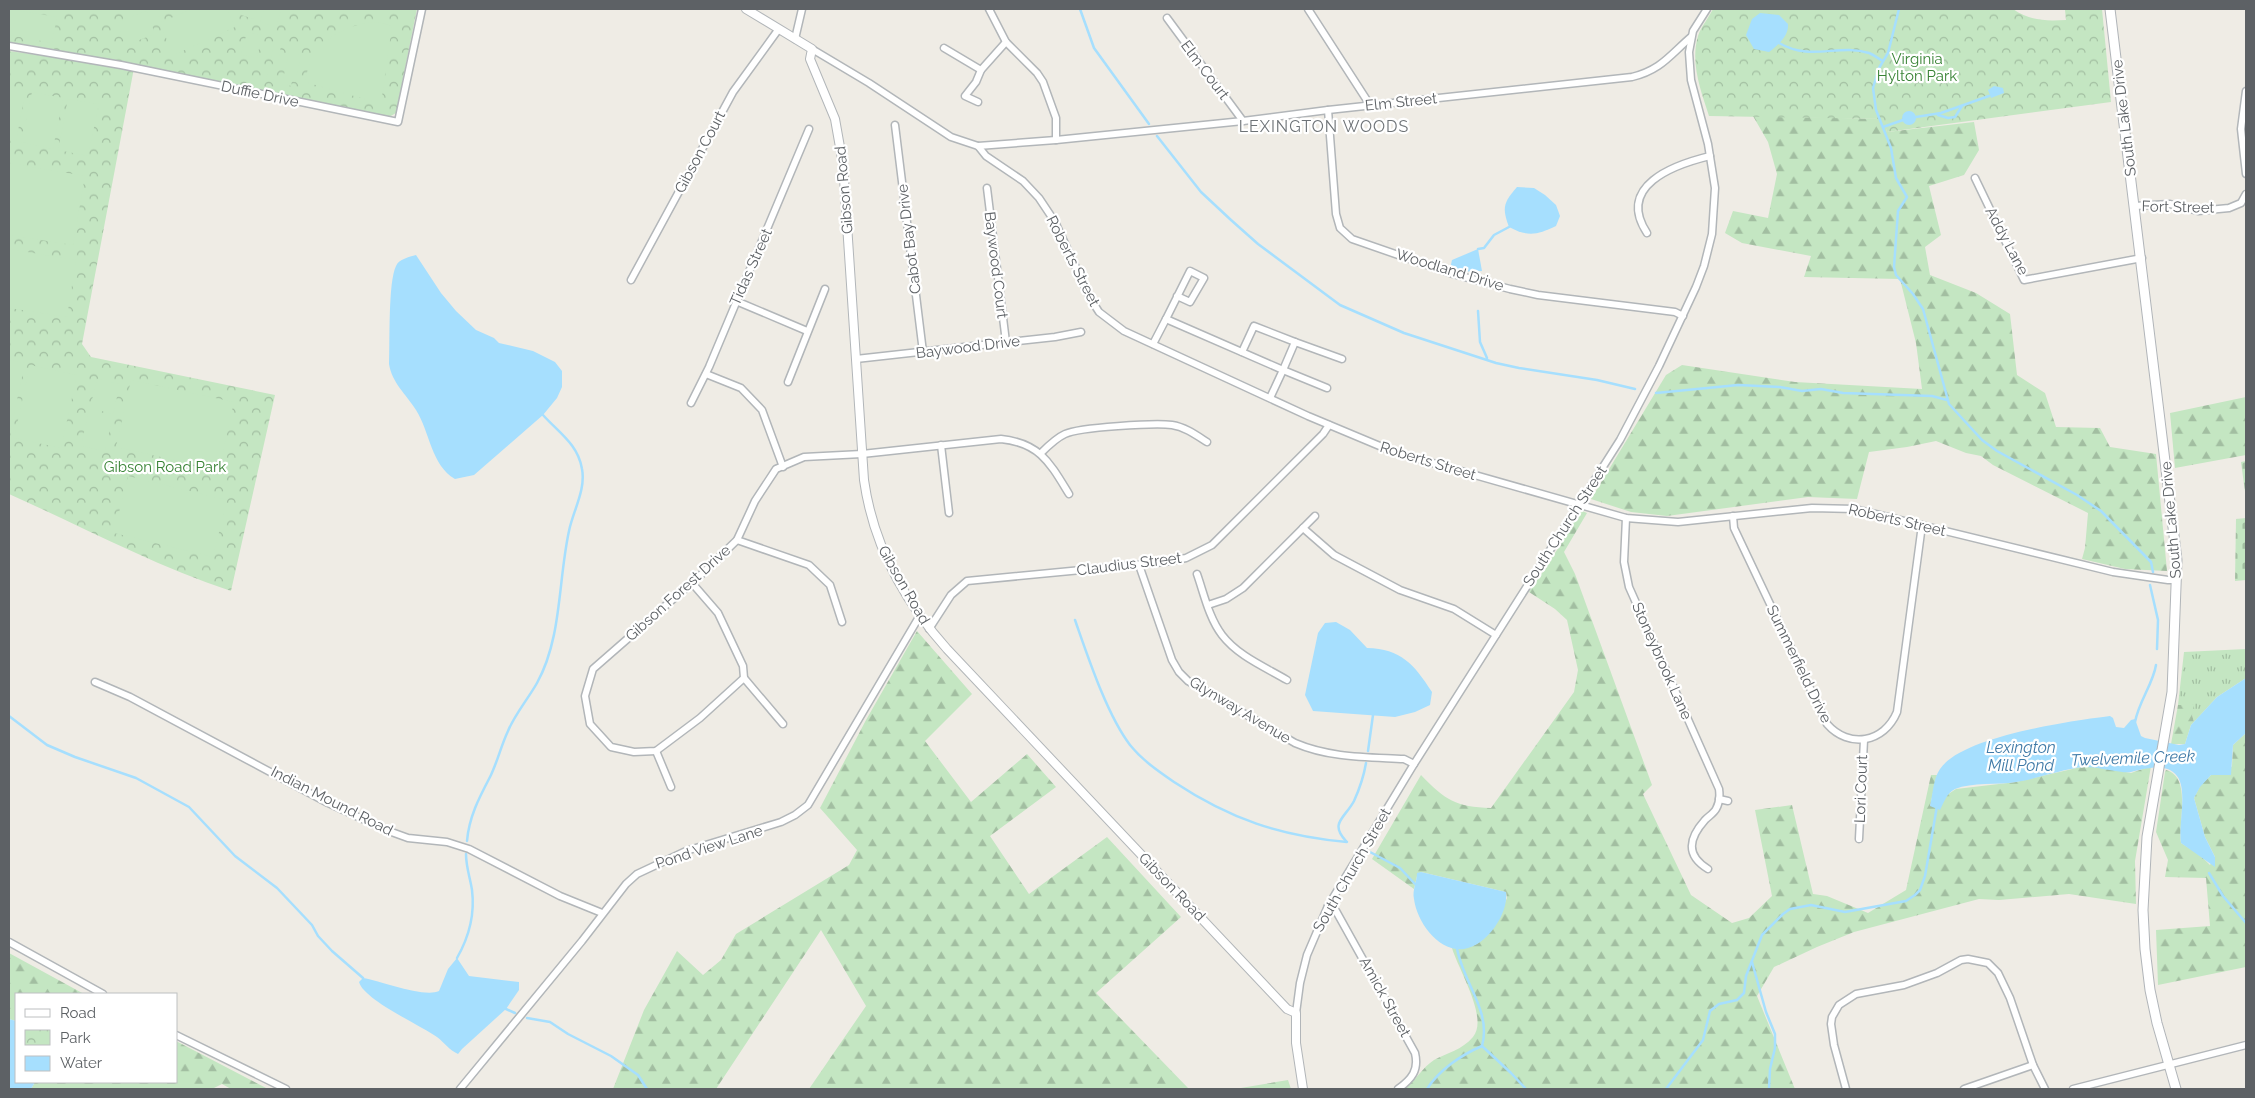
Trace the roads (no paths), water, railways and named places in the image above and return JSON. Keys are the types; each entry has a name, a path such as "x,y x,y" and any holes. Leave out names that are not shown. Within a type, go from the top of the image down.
{"main road":[{"name":"South Lake Drive","path":"2110,9 2175,533 2176,580 2172,692 2146,850 2143,924 2150,990 2157,1023 2176,1089"}],"street":[{"name":"Duffie Drive","path":"9,46 121,65 398,122 422,9"},
{"path":"746,9 812,49"},
{"path":"795,39 802,9"},
{"path":"988,9 1006,42 1037,73 1043,82 1056,118 1056,140"},
{"path":"1308,9 1370,105"},
{"name":"South Church Street","path":"1296,1013 1306,955 1328,906 1414,764 1620,440 1683,316 1704,266 1712,234 1715,188 1710,156 1689,68 1691,37 1707,9"},
{"name":"Elm Court","path":"1167,18 1243,121"},
{"name":"Gibson Court","path":"631,280 720,114 733,92 778,30"},
{"name":"Elm Street","path":"978,146 1243,121 1370,105 1632,77 1648,73 1660,66 1691,37"},
{"path":"978,102 965,96 976,82 981,70 1006,42"},
{"path":"944,48 981,70"},
{"name":"Roberts Street","path":"812,49 869,83 951,137 978,146 986,156 1023,181 1048,210 1090,298 1099,312 1124,331 1329,425 1394,452 1626,518 1678,522 1812,508 1840,507 2113,572 2176,580"},
{"name":"Gibson Road","path":"812,49 810,59 835,119 840,147 866,495 876,532 893,571 919,617 929,629 1287,1009 1296,1013"},
{"path":"2246,91 2241,128 2246,174"},
{"name":"Woodland Drive","path":"1328,110 1336,214 1340,228 1352,239 1453,274 1510,289 1538,295 1675,312 1683,316"},
{"name":"Cabot Bay Drive","path":"895,125 922,352"},
{"name":"Tidas Street","path":"691,404 706,374 809,129"},
{"path":"1647,233 1640,221 1637,207 1645,188 1668,170 1690,161 1710,156"},
{"name":"Addy Lane","path":"1974,178 2024,280 2142,258"},
{"name":"Baywood Court","path":"987,188 1006,342"},
{"name":"Fort Street","path":"2134,206 2170,204 2198,211 2228,208 2241,203 2246,194"},
{"path":"1153,344 1166,319 1177,296 1190,271 1204,278 1190,302 1177,296"},
{"path":"788,382 807,331 826,289"},
{"path":"736,301 807,331"},
{"path":"1166,319 1327,388"},
{"path":"1242,352 1254,326 1342,359"},
{"name":"Baywood Drive","path":"856,359 1080,332"},
{"path":"1270,398 1295,342"},
{"path":"706,374 741,388 762,410 783,467"},
{"path":"1041,453 1056,439 1073,431 1105,428 1172,425 1183,428 1207,442"},
{"name":"Claudius Street","path":"929,629 951,595 967,582 1139,565 1186,558 1212,544 1301,453 1323,434 1329,425"},
{"name":"Gibson Forest Drive","path":"656,751 634,752 612,747 590,724 585,696 593,669 692,583 737,540 756,501 776,470 804,457 862,454 1001,439 1022,443 1041,453 1052,465 1070,494"},
{"path":"941,446 949,513"},
{"path":"1208,605 1226,599 1243,588 1315,516"},
{"name":"Summerfield Drive","path":"1733,516 1734,528 1827,724 1843,737 1864,740"},
{"name":"Stoneybrook Lane","path":"1626,518 1624,562 1629,587 1717,783 1719,800"},
{"path":"1864,740 1880,734 1897,712 1922,525"},
{"path":"1304,528 1325,548 1352,565 1400,590 1454,609 1496,635"},
{"path":"737,540 809,565 830,585 842,622"},
{"name":"Glynway Avenue","path":"1139,565 1169,652 1176,667 1188,681 1308,749 1334,755 1404,760 1414,764"},
{"path":"1197,574 1217,626 1228,643 1245,656 1287,680"},
{"path":"692,583 718,613 743,666 744,678 783,724"},
{"name":"Pond View Lane","path":"460,1089 631,879 650,866 686,851 773,826 795,815 808,805 919,617"},
{"path":"671,787 656,751 700,718 744,678"},
{"name":"Indian Mound Road","path":"95,682 130,697 328,803 386,830 416,839 447,842 469,849 560,896 602,913"},
{"name":"Lori Court","path":"1859,839 1864,740"},
{"path":"1708,869 1695,860 1692,854 1692,842 1697,831 1716,809 1719,800 1728,801"},
{"name":"Amick Street","path":"1328,906 1336,911 1415,1053 1417,1064 1414,1074 1398,1089"},
{"path":"9,942 101,993"},
{"path":"1846,1089 1834,1044 1831,1024 1832,1017 1839,1005 1856,994 1904,985 1968,959 1988,963 1998,973 2012,1005 2033,1065 2045,1089"},
{"path":"1296,1013 1296,1043 1303,1089"},
{"path":"178,1036 286,1089"},
{"path":"2073,1089 2246,1044"},
{"path":"1964,1089 2033,1065"}],"water":[{"path":"1760,13 1779,15 1788,24 1785,36 1769,52 1754,49 1746,35 1752,19"},
{"path":"1994,86 2003,88 2004,93 1991,98 1988,90"},
{"path":"1909,111 1914,113 1916,118 1914,123 1909,125 1904,123 1902,118 1904,113"},
{"path":"1517,187 1534,188 1556,205 1560,216 1556,226 1532,234 1509,227 1505,215 1505,206"},
{"path":"1478,249 1482,271 1456,272 1450,269 1452,260"},
{"path":"416,255 441,293 476,330 494,338 499,343 533,351 555,362 562,371 562,387 557,398 543,415 474,475 455,479 447,473 436,457 416,410 396,383 389,364 393,274 399,262"},
{"path":"1336,622 1350,630 1367,648 1389,651 1406,660 1419,673 1432,692 1430,705 1415,712 1395,717 1313,711 1305,695 1318,633 1325,623"},
{"name":"Lexington Mill Pond","path":"2246,678 2246,733 2233,745 2231,775 2211,775 2200,787 2194,798 2205,837 2215,857 2215,867 2181,843 2182,790 2177,776 2167,769 2149,768 2127,772 2089,767 2075,768 2016,782 1977,784 1962,787 1950,793 1940,810 1930,806 1940,769 1952,757 1970,748 1993,739 2045,726 2110,716 2113,718 2116,727 2124,728 2131,720 2135,719 2141,736 2145,738 2179,745 2185,744 2191,725 2217,697"},
{"path":"1421,872 1506,892 1504,910 1494,928 1480,942 1464,949 1455,949 1438,941 1424,926 1416,908 1414,892 1417,873"},
{"path":"457,958 469,976 519,982 519,990 506,1009 458,1054 437,1037 381,1004 363,989 359,982 363,978 413,991 432,993 439,991 448,969"},
{"path":"9,1019 15,1021 15,1083 34,1083 31,1089 9,1089"}],"waterway":[{"path":"1080,9 1094,48 1149,124"},
{"path":"1899,9 1888,53 1879,68 1873,88 1876,110 1891,148 1896,178 1907,197 1898,211 1894,267 1896,275 1923,309 1949,404 1982,440 1997,451 2077,495 2101,511 2151,562 2153,572"},
{"path":"1779,43 1791,48 1814,52 1858,50 1869,53 1883,61"},
{"path":"1916,117 1941,113 1989,96"},
{"path":"1938,115 1948,118 1955,117 1962,106"},
{"path":"1883,127 1903,120"},
{"path":"1157,136 1201,192 1231,220 1258,244 1340,305 1404,333 1496,363 1597,380 1635,389"},
{"path":"1478,249 1484,248 1494,235 1509,227"},
{"path":"1478,311 1480,342 1487,358"},
{"path":"1656,393 1738,385 1780,387 1802,391 1821,389 1843,393 1932,396 1947,400"},
{"path":"467,841 475,808 508,731 545,666 555,628 565,550 582,485 582,469 576,452 567,439 543,415"},
{"path":"2150,585 2158,620 2157,649"},
{"path":"1075,620 1099,685 1114,718 1130,745 1150,765 1195,795 1256,824 1300,835 1347,842"},
{"path":"2135,722 2156,665"},
{"path":"1368,751 1373,715"},
{"path":"9,716 47,745 75,757 136,778 189,807 235,856 277,888 312,925 318,936 332,951 363,978"},
{"path":"1346,841 1339,830 1340,821 1354,801 1366,763"},
{"name":"Twelvemile Creek","path":"1666,1089 1703,1040 1710,1011 1719,1004 1737,1000 1744,993 1746,976 1762,935 1783,914 1790,909 1811,905 1845,912 1906,901 1920,890 1925,876 1937,806"},
{"path":"1370,852 1400,868 1415,884"},
{"path":"457,958 468,934 473,908 466,854"},
{"path":"2209,873 2223,896 2246,923"},
{"path":"1457,948 1464,972 1480,1008 1484,1033 1482,1046"},
{"path":"1752,962 1766,1012 1775,1034 1775,1048 1770,1069 1769,1089"},
{"path":"506,1009 515,1013"},
{"path":"527,1018 550,1022 568,1034 611,1056 638,1075 647,1089"},
{"name":"Twelvemile Creek","path":"1482,1046 1526,1089"},
{"name":"Twelvemile Creek","path":"1427,1089 1451,1064 1482,1046"}],"district":[{"name":"LEXINGTON WOODS","path":"1324,126"}],"park label":[{"name":"Virginia Hylton Park","path":"1917,68"},
{"name":"Gibson Road Park","path":"165,467"}]}
